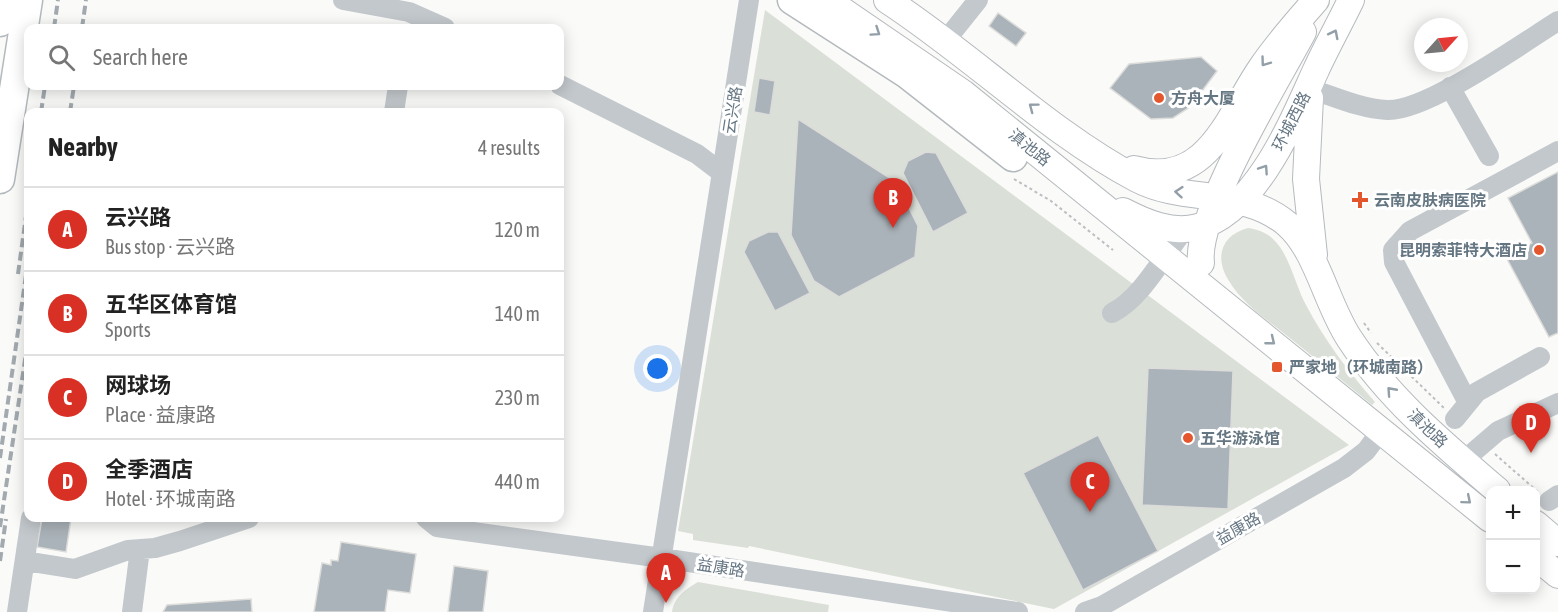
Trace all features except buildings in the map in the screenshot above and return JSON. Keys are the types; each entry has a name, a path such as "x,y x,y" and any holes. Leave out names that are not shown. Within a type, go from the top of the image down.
{"highway":[{"path":"0,22 3,0"},
{"path":"24,24 28,0"},
{"path":"792,0 907,74 1013,156"},
{"path":"0,179 24,26"}],"main road":[{"name":"滇池路","path":"827,0 918,60 1097,199"},
{"name":"滇池路","path":"887,0 946,40 1106,161 1159,189 1228,198 1276,217 1304,243 1341,325 1367,363 1410,412 1492,486"},
{"path":"1080,142 1102,156 1144,172 1166,174 1186,168 1204,154 1217,138 1260,69 1318,0"},
{"name":"环城西路","path":"1228,198 1318,0"},
{"name":"环城西路","path":"1196,226 1228,198 1277,148 1314,79 1351,0"},
{"path":"1314,79 1306,138 1306,196 1312,244 1321,284"},
{"path":"1013,156 1058,185 1097,199 1135,224"},
{"path":"1013,156 1069,195 1135,224 1162,227 1196,226 1201,247 1201,263"},
{"path":"1097,199 1114,181 1113,170 1106,161"},
{"path":"1201,263 1201,254 1207,236 1228,217 1256,211 1276,217"},
{"name":"滇池路","path":"1135,224 1164,255 1486,515"},
{"name":"滇池路","path":"1201,263 1208,284 1225,304"},
{"path":"1540,527 1558,543"},
{"path":"1540,560 1558,575"}],"street":[{"path":"0,158 23,0"},
{"path":"343,0 409,13 435,24"},
{"name":"云兴路","path":"653,612 749,0"},
{"path":"946,40 978,0"},
{"path":"1314,79 1386,110 1402,110 1429,100 1558,21"},
{"path":"564,87 697,154 722,173"},
{"path":"1450,87 1489,156"},
{"path":"395,108 397,90"},
{"path":"1540,357 1477,392 1462,411 1394,262 1393,250 1410,231 1558,151"},
{"path":"1112,313 1125,307 1137,294 1164,255 1196,226"},
{"path":"1463,461 1498,431 1558,403"},
{"name":"益康路","path":"1085,612 1102,606 1344,468 1366,451 1381,431"},
{"path":"17,612 30,522"},
{"path":"25,561 75,569 128,550 180,541 237,522"},
{"name":"益康路","path":"432,522 437,526 451,529 662,558 1018,612"},
{"path":"132,612 140,549"}],"shaded area":[{"path":"765,10 1349,445 1054,609 749,546 748,548 693,540 693,534 678,531"},
{"path":"1248,228 1265,233 1284,253 1313,318 1338,355 1375,402 1372,405 1255,310 1234,289 1224,272 1221,256 1226,242 1239,231"},
{"path":"698,582 829,605 828,612 672,612 678,598"}],"railway":[{"path":"55,24 58,0"},
{"path":"83,24 86,0"},
{"path":"42,108 44,90"},
{"path":"71,108 73,90"},
{"path":"18,274 24,231"},
{"path":"0,458 24,289"},
{"path":"0,527 24,367"},
{"path":"0,561 6,519"}],"place":[{"name":"方舟大厦","path":"1159,98"},
{"name":"云南皮肤病医院","path":"1360,200"},
{"name":"五华区体育馆","path":"893,228"},
{"name":"昆明索菲特大酒店","path":"1539,250"},
{"name":"严家地（环城南路）","path":"1277,367"},
{"name":"五华游泳馆","path":"1188,438"},
{"name":"全季酒店","path":"1531,453"},
{"name":"网球场","path":"1090,512"},
{"name":"云兴路","path":"666,603"}]}
